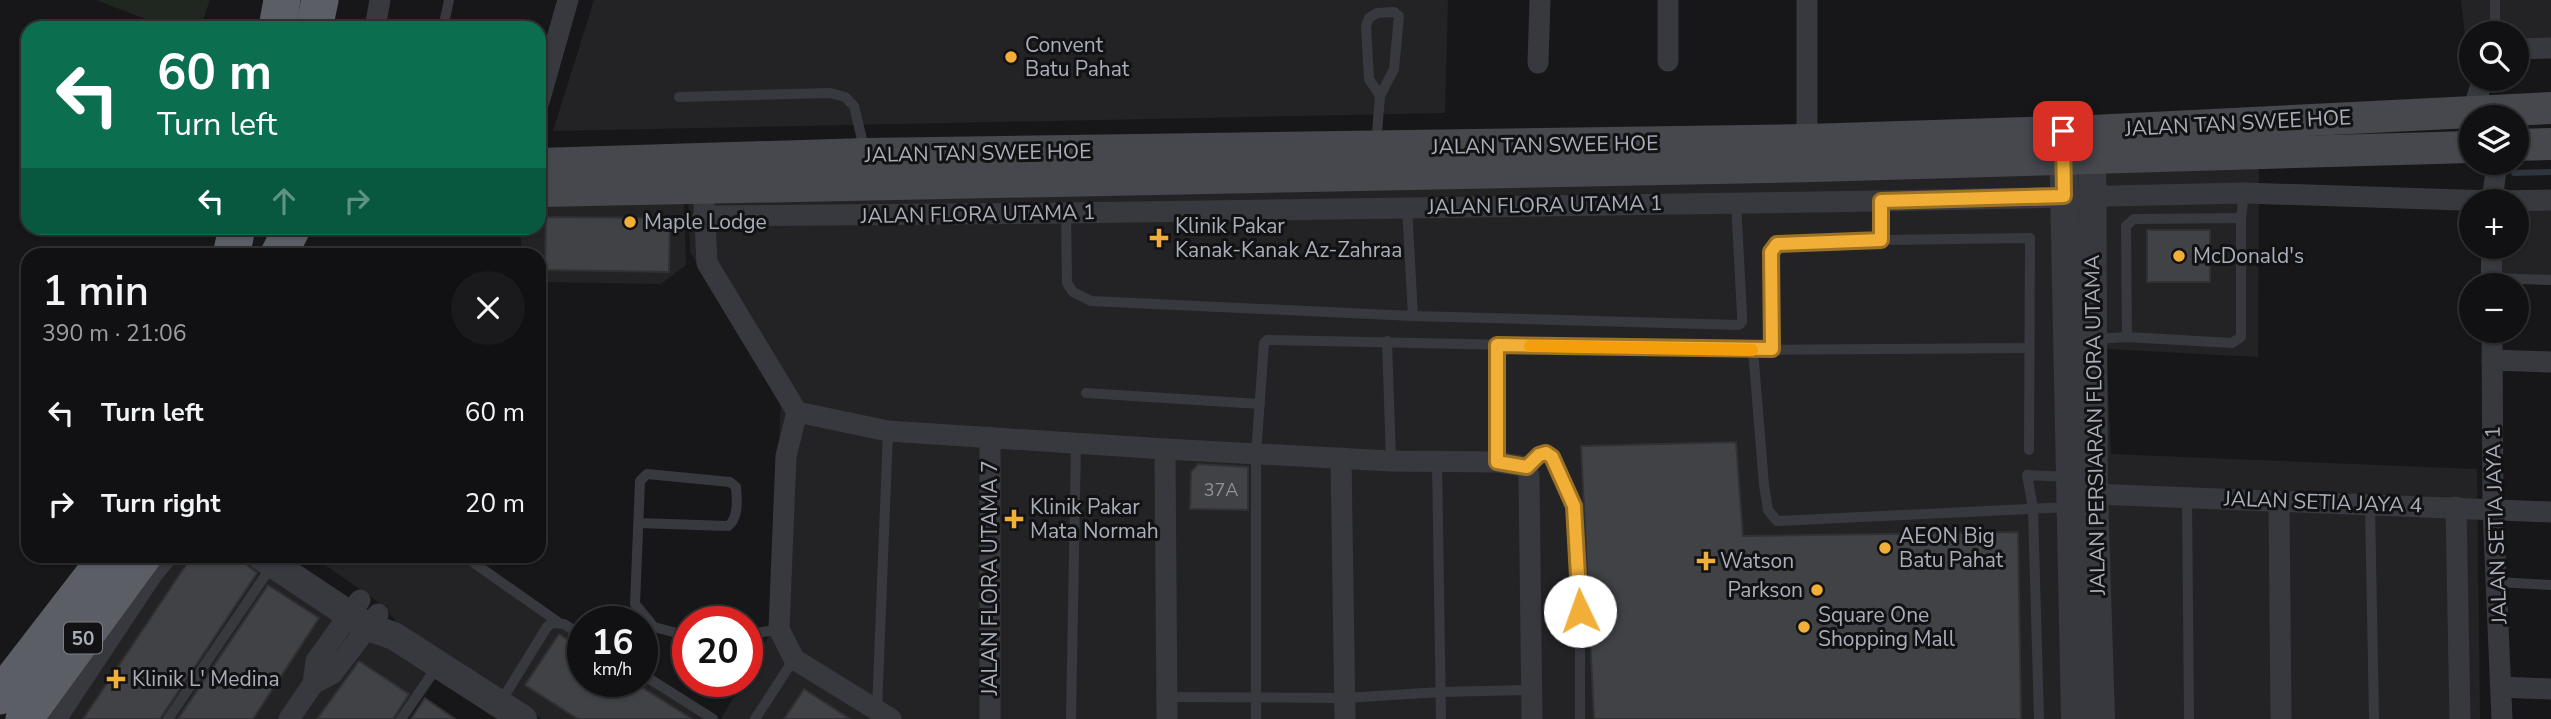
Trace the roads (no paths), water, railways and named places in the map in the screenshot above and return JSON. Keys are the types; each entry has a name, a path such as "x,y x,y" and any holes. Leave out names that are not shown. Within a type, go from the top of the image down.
{"highway":[{"path":"278,21 282,0"},
{"path":"316,21 320,0"},
{"name":"50","path":"0,696 103,563"},
{"name":"50","path":"24,719 138,563"}],"main road":[{"name":"JALAN TAN SWEE HOE","path":"2529,109 2551,108"},
{"name":"JALAN TAN SWEE HOE","path":"546,191 704,201 1814,166 2459,111"},
{"name":"JALAN TAN SWEE HOE","path":"546,163 865,154 1376,148 1807,139 2078,144 2459,146"},
{"path":"2529,145 2551,144"}],"street":[{"path":"376,21 380,0"},
{"path":"546,77 568,0"},
{"path":"1538,63 1540,0"},
{"path":"1668,0 1668,61"},
{"path":"1807,0 1807,139"},
{"path":"2529,49 2551,48"},
{"name":"JALAN PERSIARAN FLORA UTAMA","path":"2075,719 2082,501 2092,339 2093,195 2078,144"},
{"name":"JALAN PERSIARAN FLORA UTAMA","path":"2078,144 2064,196 2069,477 2082,501 2101,719"},
{"name":"JALAN FLORA UTAMA 1","path":"704,201 1066,213 1881,201 2244,192 2459,193"},
{"name":"JALAN FLORA UTAMA 1","path":"2529,197 2551,200"},
{"path":"704,201 707,263 797,412 786,456 779,629 794,659 884,715"},
{"name":"JALAN SETIA JAYA 1","path":"2492,343 2493,509 2502,719"},
{"path":"2492,360 2551,362"},
{"path":"797,412 888,431 1391,461 1497,462 1528,472 1532,719"},
{"name":"JALAN FLORA UTAMA 7","path":"990,437 990,719"},
{"path":"1165,449 1167,719"},
{"path":"1341,458 1345,709"},
{"name":"JALAN SETIA JAYA 4","path":"2082,501 2187,496 2551,512"},
{"path":"2278,501 2281,719"},
{"path":"2456,508 2460,719"},
{"path":"57,719 161,563"},
{"path":"283,563 516,715"},
{"path":"289,719 313,684 332,674 370,618"},
{"path":"2501,687 2551,689"}],"lane":[{"path":"444,21 449,0"},
{"path":"2495,0 2495,21"},
{"path":"1376,148 1380,96 1394,69 1400,24 1399,16 1394,12 1377,13 1369,18 1366,26 1369,79 1380,96"},
{"path":"679,97 830,93 845,97 854,106 865,154"},
{"path":"2092,339 2127,337 2232,343 2241,337 2241,218 2244,192"},
{"path":"1881,201 1881,240"},
{"path":"1066,213 1067,283 1073,292 1091,302 1413,316 1738,325 1742,322 1742,314 1736,202"},
{"path":"1407,207 1413,316"},
{"path":"2127,337 2126,226 2129,221 2241,218"},
{"path":"1772,349 1771,252 1777,244 2030,238 2029,450"},
{"path":"2529,281 2551,280"},
{"path":"1256,719 1256,454 1264,343 1267,340 1753,350 2029,348"},
{"path":"1387,341 1391,461"},
{"path":"1497,345 1497,462"},
{"path":"1753,350 1764,485 1768,510 1777,521 2033,508 2082,501"},
{"path":"1086,393 1260,404"},
{"path":"884,715 888,431"},
{"path":"1071,719 1076,443"},
{"path":"1528,472 1539,455 1546,453 1552,457 1574,506 1580,611 1580,719"},
{"path":"1437,461 1441,719"},
{"path":"639,523 728,526 735,517 736,487 730,482 647,474 640,481 635,604 654,627 672,632"},
{"path":"2039,719 2033,508 2027,475 2069,477"},
{"path":"2187,496 2189,719"},
{"path":"2370,505 2374,719"},
{"path":"168,719 274,563"},
{"path":"474,563 567,627"},
{"path":"2497,582 2551,585"},
{"path":"516,715 547,628 558,622"},
{"path":"763,632 779,629"},
{"path":"755,719 794,659"},
{"path":"401,719 438,665"},
{"path":"658,684 713,719"},
{"path":"1166,697 1255,699 1345,709 1440,692 1531,690"}],"waterway":[{"path":"2529,173 2551,172"}],"place":[{"name":"Convent Batu Pahat","path":"1011,57"},
{"name":"Maple Lodge","path":"630,222"},
{"name":"Klinik Pakar Kanak-Kanak Az-Zahraa","path":"1159,238"},
{"name":"McDonald's","path":"2179,256"},
{"name":"Klinik Pakar Mata Normah","path":"1014,519"},
{"name":"AEON Big Batu Pahat","path":"1885,548"},
{"name":"Watson","path":"1706,561"},
{"name":"Parkson","path":"1817,590"},
{"name":"Square One Shopping Mall","path":"1804,627"},
{"name":"Klinik L' Medina","path":"116,679"}]}
